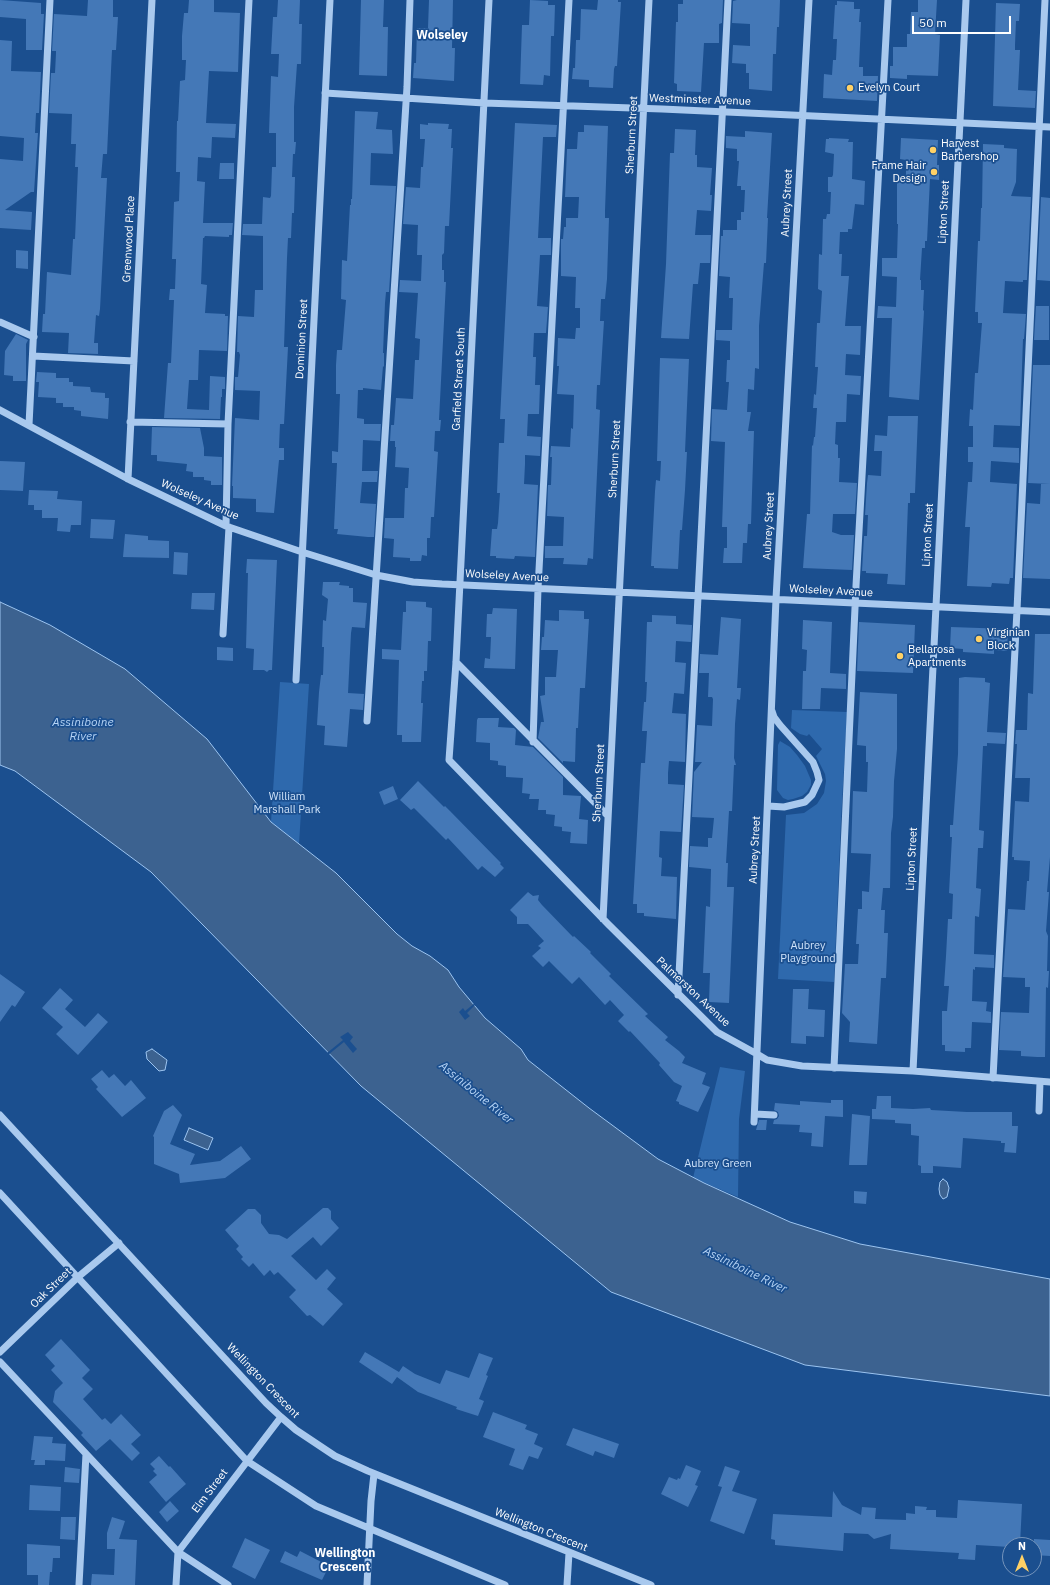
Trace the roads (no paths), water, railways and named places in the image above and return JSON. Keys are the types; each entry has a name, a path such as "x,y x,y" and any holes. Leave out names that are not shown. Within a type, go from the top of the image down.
{"street":[{"path":"29,425 50,0"},
{"name":"Greenwood Place","path":"128,479 152,0"},
{"path":"223,634 227,526 228,424 249,0"},
{"name":"Dominion Street","path":"296,680 330,0"},
{"path":"368,721 406,97 410,0"},
{"name":"Garfield Street South","path":"449,760 456,662 489,0"},
{"path":"534,742 538,589 569,0"},
{"name":"Sherburn Street","path":"603,919 649,0"},
{"path":"678,995 728,0"},
{"name":"Aubrey Street","path":"754,1122 776,599 809,0"},
{"path":"834,1068 855,603 888,0"},
{"name":"Lipton Street","path":"913,1071 966,0"},
{"path":"993,1078 1017,610 1038,126 1045,0"},
{"name":"Westminster Avenue","path":"325,93 484,102 1050,127"},
{"path":"0,322 34,337"},
{"path":"33,356 134,361"},
{"name":"Wolseley Avenue","path":"0,410 128,479 227,526 302,552 376,575 413,582 459,585 1050,612"},
{"path":"130,422 228,424"},
{"path":"456,662 608,816"},
{"path":"768,806 784,807 805,802 812,795 819,780 813,762 780,725 774,717 771,706"},
{"name":"Palmerston Avenue","path":"449,760 603,919 717,1032 767,1060 802,1066 913,1071 1050,1082"},
{"path":"1039,1111 1040,1082"},
{"path":"755,1114 774,1115"},
{"name":"Wellington Crescent","path":"0,1115 280,1417 330,1452 374,1474 651,1585"},
{"path":"0,1193 247,1461 316,1506 370,1530 505,1585"},
{"name":"Oak Street","path":"0,1352 78,1277 119,1243"},
{"path":"0,1362 178,1552 228,1585"},
{"name":"Elm Street","path":"178,1552 280,1417"},
{"path":"79,1585 86,1454"},
{"path":"367,1585 374,1474"},
{"path":"176,1585 178,1552"},
{"path":"567,1585 569,1553"}],"water":[{"name":"Assiniboine River","path":"0,602 50,625 125,669 207,739 271,822 336,873 397,934 448,970 459,987 485,1018 521,1049 528,1060 589,1108 658,1159 704,1183 790,1222 860,1244 1050,1279 1050,1396 805,1365 611,1292 361,1086 151,872 15,771 0,765"},
{"path":"152,1049 167,1060 165,1070 159,1071 147,1059 146,1052"},
{"path":"189,1128 213,1138 208,1150 184,1140"},
{"path":"943,1179 947,1182 949,1188 947,1197 943,1199 940,1195 939,1189 940,1182"}],"place":[{"name":"Evelyn Court","path":"850,88"},
{"name":"Harvest Barbershop","path":"933,150"},
{"name":"Frame Hair Design","path":"934,172"},
{"name":"Virginian Block","path":"979,639"},
{"name":"Bellarosa Apartments","path":"900,656"}],"district":[{"name":"Wolseley","path":"442,36"},
{"name":"Wellington Crescent","path":"345,1561"}],"park label":[{"name":"William Marshall Park","path":"287,803"},
{"name":"Aubrey Playground","path":"808,952"},
{"name":"Aubrey Green","path":"718,1164"}]}
